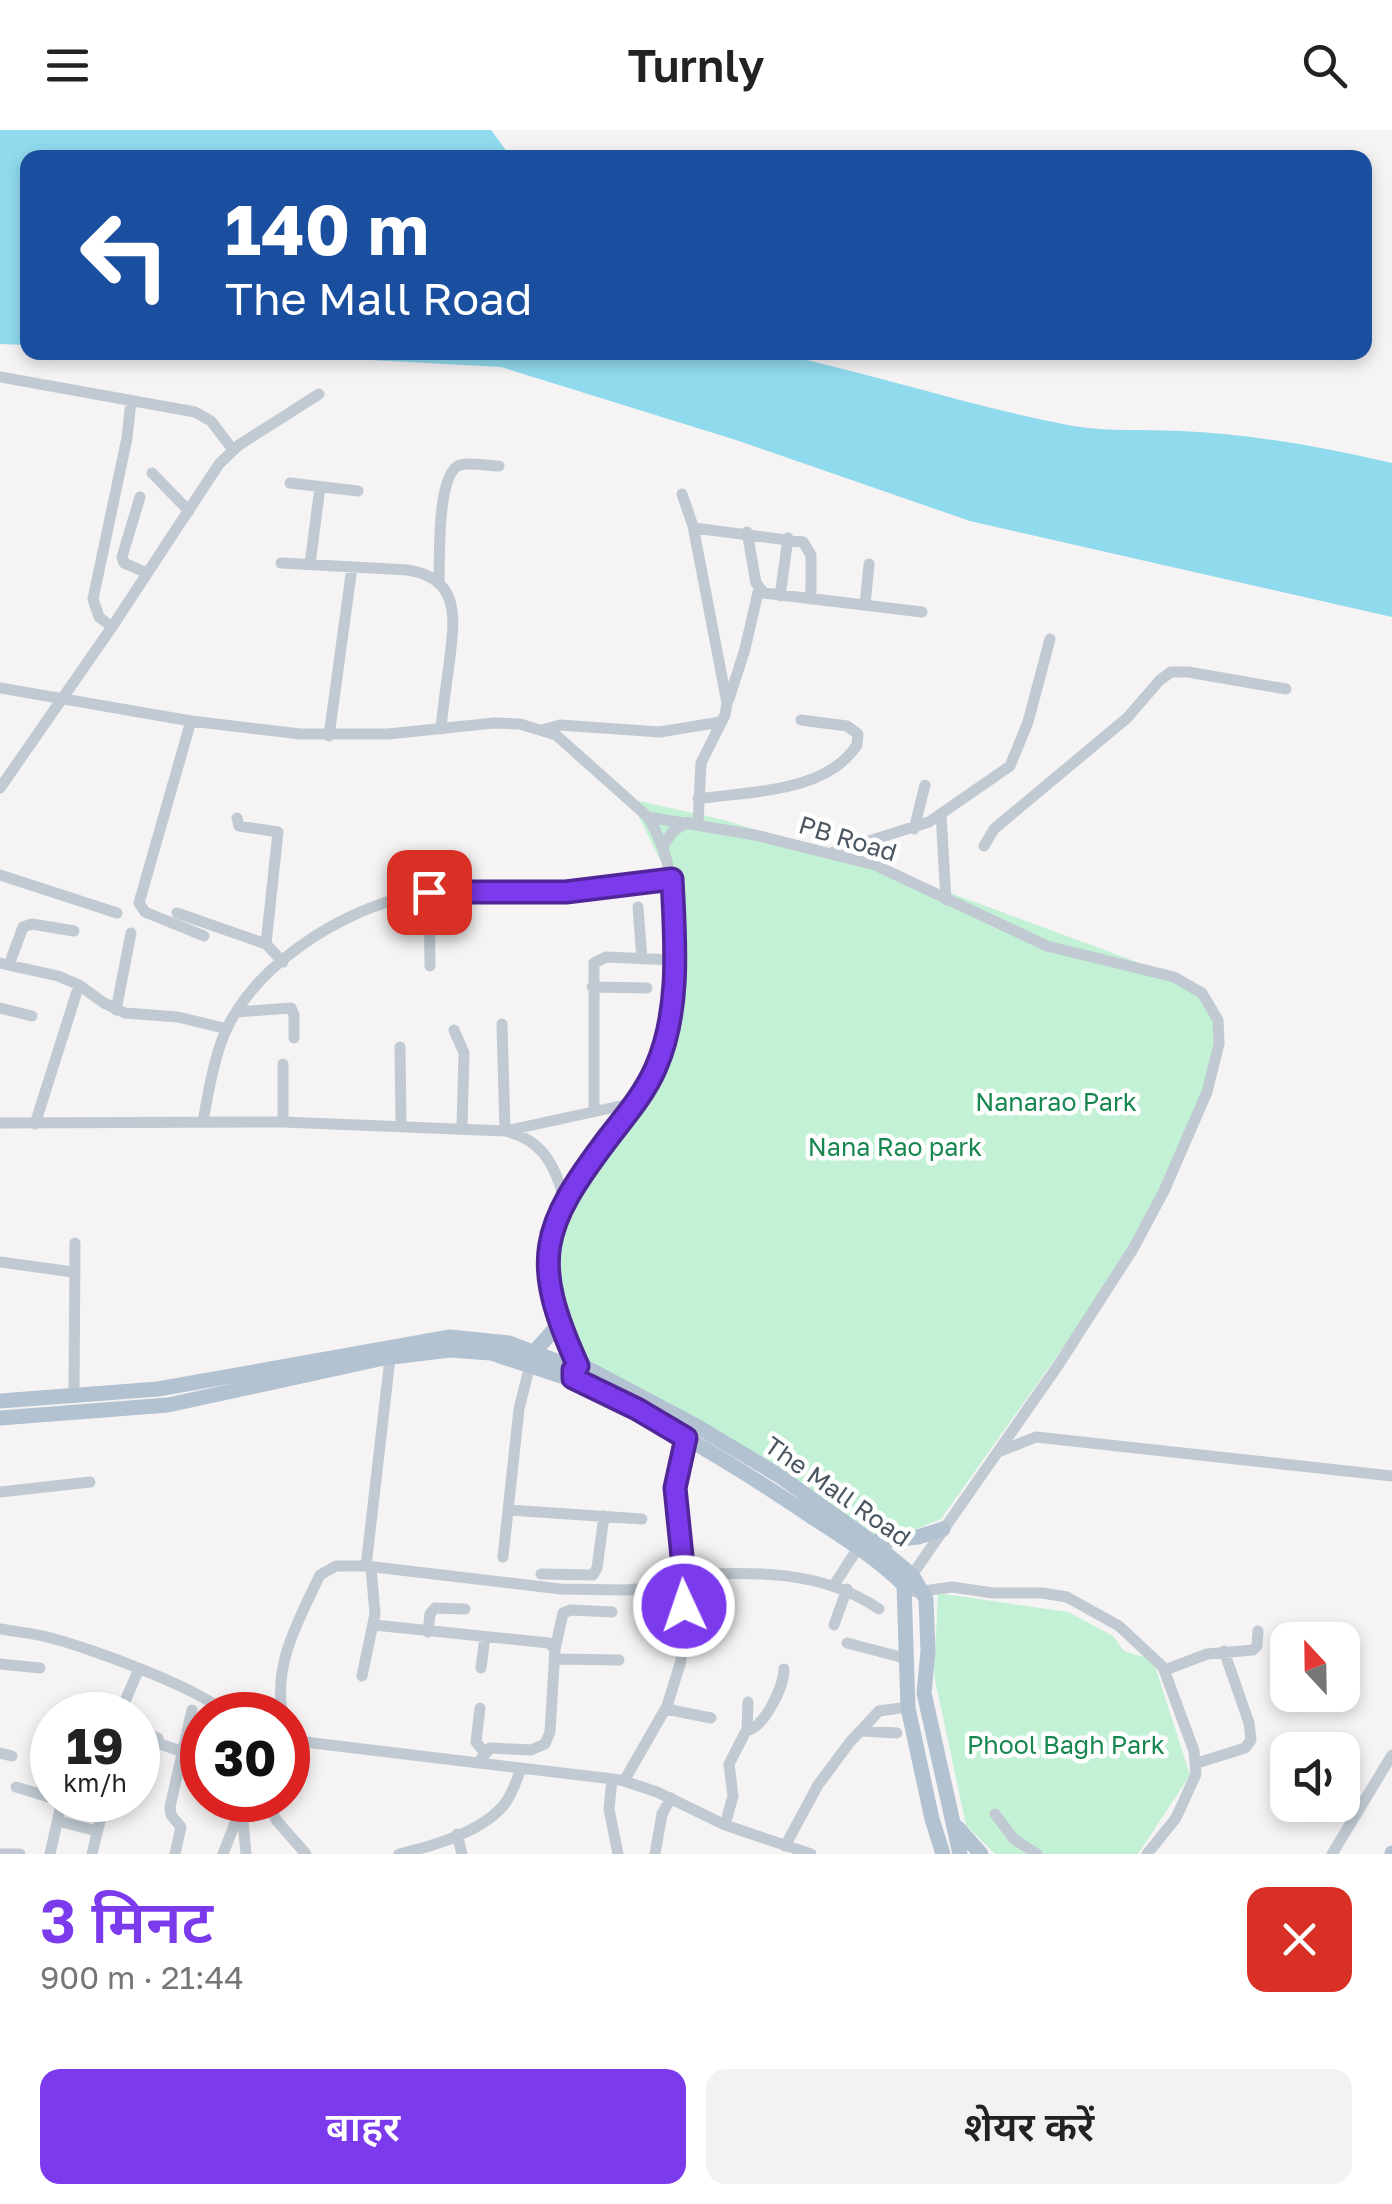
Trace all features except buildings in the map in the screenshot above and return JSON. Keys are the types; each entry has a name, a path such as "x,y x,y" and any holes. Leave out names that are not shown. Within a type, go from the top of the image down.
{"main road":[{"path":"532,1358 560,1323"},
{"name":"The Mall Road","path":"0,1401 158,1388 468,1338 490,1340 579,1373 698,1427 778,1475 865,1545 907,1585 923,1590"},
{"name":"The Mall Road","path":"0,1418 160,1406 262,1387 391,1351"},
{"name":"The Mall Road","path":"579,1373 865,1545"},
{"path":"865,1545 944,1530"},
{"path":"907,1585 908,1706 943,1854"},
{"path":"923,1590 928,1612 926,1704 960,1854"},
{"path":"956,1825 981,1854"}],"street":[{"path":"0,377 204,416 233,450"},
{"path":"1,786 112,627 209,476 233,450 319,394"},
{"path":"112,627 98,617 93,599 127,438 131,401"},
{"path":"439,584 443,493 448,474 460,465 499,466"},
{"path":"152,473 189,511"},
{"path":"290,483 358,491"},
{"path":"310,564 320,486"},
{"path":"682,494 694,528 728,703"},
{"path":"140,497 122,557 124,563 147,573"},
{"path":"694,528 803,542 810,550 810,600"},
{"path":"664,844 673,831 693,823 700,762 728,703 746,649 759,588 747,532"},
{"path":"780,596 788,538"},
{"path":"281,563 423,572 439,584 450,601 454,621 440,728"},
{"path":"864,605 868,564"},
{"path":"329,736 352,566"},
{"path":"759,588 780,596 922,612"},
{"path":"826,855 914,829 1006,771 1019,751 1050,640"},
{"path":"984,846 994,829 1127,718 1171,672 1286,689"},
{"path":"0,688 191,721 329,736 520,724 556,736 648,817 664,844 672,879 672,1007 655,1070 564,1199 556,1221 546,1270 579,1373"},
{"path":"698,800 808,780 838,766 857,745 858,734 847,726 801,720"},
{"path":"191,721 139,903 145,912 204,936"},
{"path":"542,730 560,725 660,732 720,722"},
{"path":"914,829 925,786"},
{"path":"942,814 946,900"},
{"name":"PB Road","path":"648,817 693,823 875,866 1047,946 1190,984 1209,1002 1220,1031 1207,1092 1134,1249 907,1585"},
{"path":"237,818 239,826 273,830 280,838 266,944"},
{"path":"1,878 117,913"},
{"path":"203,1121 226,1029 236,1012 259,983 283,962 346,916 372,905 429,892 566,892 672,879"},
{"path":"429,892 430,966"},
{"path":"638,907 642,958"},
{"path":"177,913 266,944 283,962"},
{"path":"74,931 22,926 4,964 80,985 116,1010 178,1017 226,1029"},
{"path":"116,1010 131,932"},
{"path":"594,1112 592,968 596,960 674,960"},
{"path":"35,1124 80,985"},
{"path":"592,988 647,988"},
{"path":"0,1008 32,1016"},
{"path":"236,1012 291,1008 294,1038"},
{"path":"502,1024 505,1131"},
{"path":"454,1030 464,1052 462,1128"},
{"path":"400,1047 400,1124"},
{"path":"283,1122 284,1064"},
{"path":"505,1131 634,1104"},
{"path":"0,1122 400,1124 505,1131 521,1134 540,1146 558,1176 564,1199"},
{"path":"74,1397 75,1243"},
{"path":"0,1262 74,1272"},
{"path":"362,1676 374,1625 368,1566 391,1351"},
{"path":"503,1557 519,1409 532,1358"},
{"path":"158,1388 160,1406"},
{"path":"1026,1411 1036,1437"},
{"path":"996,1454 1036,1437 1392,1476"},
{"path":"618,1854 608,1810 618,1780 666,1708 681,1661 684,1580 675,1488 686,1438"},
{"path":"0,1492 90,1482"},
{"path":"509,1510 642,1518"},
{"path":"541,1574 593,1574 604,1516"},
{"path":"834,1624 841,1587 865,1545"},
{"path":"282,1692 282,1666 320,1576 336,1566 368,1566 561,1589 625,1590 684,1580 784,1574 841,1587 880,1609"},
{"path":"923,1590 952,1588 1066,1596 1118,1626 1165,1670 1197,1763 1192,1788 1176,1818 1147,1854"},
{"path":"428,1632 430,1614 435,1608 466,1610"},
{"path":"481,1758 494,1748 531,1750 545,1744 550,1732 563,1613 612,1612"},
{"path":"374,1625 548,1644 556,1654 618,1660"},
{"path":"0,1629 50,1637 192,1692"},
{"path":"1165,1670 1224,1651 1253,1650 1258,1631"},
{"path":"481,1668 485,1637"},
{"path":"847,1643 908,1658"},
{"path":"1197,1763 1245,1748 1251,1740 1224,1651"},
{"path":"0,1664 40,1668"},
{"path":"746,1731 757,1729 780,1692 784,1668"},
{"path":"130,1692 139,1669"},
{"path":"725,1825 733,1796 730,1758 746,1731 748,1702"},
{"path":"785,1846 818,1785 862,1731 879,1712 908,1706"},
{"path":"480,1708 476,1742 481,1758"},
{"path":"666,1708 711,1718"},
{"path":"862,1731 897,1733"},
{"path":"310,1742 481,1758 521,1769 618,1780 670,1798 725,1825 811,1854"},
{"path":"1332,1854 1392,1756"},
{"path":"175,1854 181,1828 170,1807 180,1765"},
{"path":"407,1853 458,1834 501,1808 521,1769"},
{"path":"16,1787 30,1791"},
{"path":"655,1854 662,1814 670,1798"},
{"path":"996,1814 1014,1839 1037,1854"},
{"path":"50,1854 58,1822"},
{"path":"62,1822 97,1831"},
{"path":"92,1854 99,1822"},
{"path":"223,1854 235,1822"},
{"path":"243,1822 246,1854"},
{"path":"277,1822 306,1854"},
{"path":"458,1834 462,1854"},
{"path":"0,1854 20,1854"}],"green space":[{"name":"Nana Rao park","path":"630,799 724,820 907,877 1191,982 1223,1026 1201,1115 1136,1245 941,1519 904,1534 873,1535 581,1364 561,1322 548,1266 558,1216 652,1077 667,1024 666,872"},
{"name":"Phool Bagh Park","path":"938,1593 1068,1612 1113,1636 1124,1651 1153,1660 1190,1775 1138,1854 995,1854 966,1825 934,1675"}],"water":[{"path":"0,130 491,130 506,150 20,150 20,345 0,344"},
{"path":"371,360 804,360 1073,426 1233,435 1392,463 1392,617 970,521 736,440 501,367"}],"route":[{"path":"429,892 566,892 672,879 672,1007 662,1054 651,1079 564,1199 546,1270 551,1295 578,1366 573,1370 573,1378 686,1438 675,1488 684,1606"}],"park label":[{"name":"Nanarao Park","path":"1056,1101"}]}
